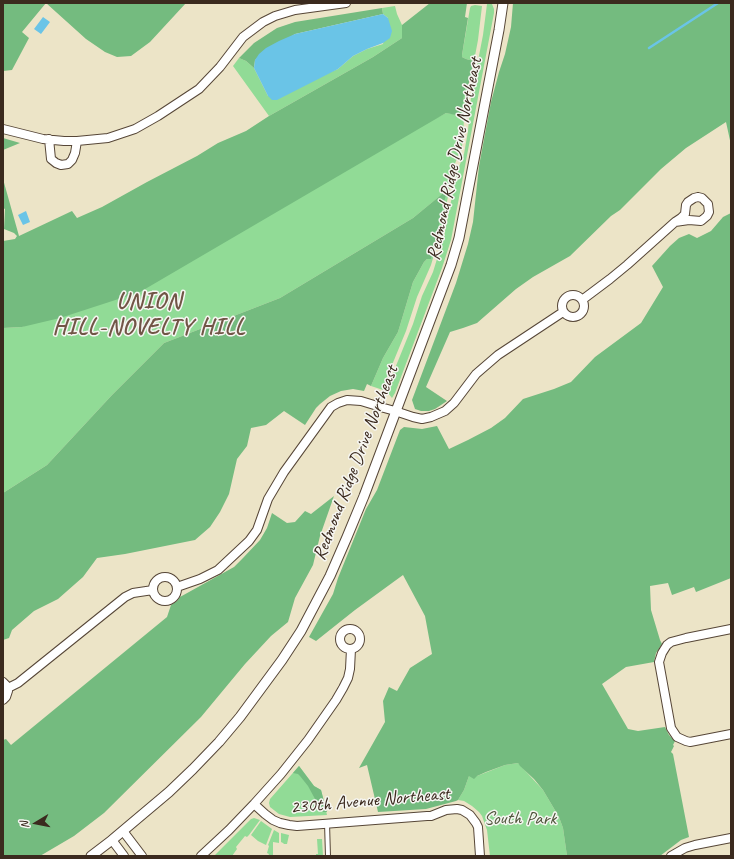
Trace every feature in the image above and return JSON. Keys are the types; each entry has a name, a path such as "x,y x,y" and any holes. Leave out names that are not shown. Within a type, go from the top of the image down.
{"street":[{"path":"3,129 43,139 77,141 108,138 135,129 177,105 199,89 220,67 243,37 253,29 275,16 295,10 346,3"},
{"name":"Redmond Ridge Drive Northeast","path":"91,856 169,792 219,742 240,717 282,660 330,576 353,523 452,265 459,238 499,30 502,3"},
{"path":"49,139 51,159 56,164 61,165 68,164 72,160 77,141"},
{"path":"582,300 627,265 674,222"},
{"path":"575,294 582,300 584,309 580,315 576,317 569,317 563,312 561,305 562,301 567,295 575,294"},
{"path":"177,587 200,579 218,570 249,541 257,530 268,499 284,472 331,407 347,400 361,401 413,417 422,419 431,417 445,411 454,404 476,374 485,366 563,312"},
{"path":"162,577 173,580 177,587 176,595 167,601 158,599 153,590 155,582 162,577"},
{"path":"3,700 8,694 5,685 18,683 125,597 133,593 153,590"},
{"path":"731,629 671,642 664,649 659,662 671,728 675,734 680,739 686,741 696,741 731,734"},
{"path":"205,855 240,820 282,774 308,740 336,700 348,678 351,662 351,649"},
{"name":"230th Avenue Northeast","path":"254,804 265,814 280,823 296,826 431,816 446,810 462,810 470,815 478,827 480,856"},
{"path":"123,831 142,856"},
{"path":"671,856 685,848 695,845 731,838"},
{"path":"112,840 124,856"}],"lane":[{"path":"327,823 328,856"}],"green space":[{"path":"3,3 46,3 22,32 29,38 12,70 3,71"},
{"path":"46,3 186,3 150,42 131,56 117,57 105,52 86,39"},
{"path":"430,3 467,3 465,17 468,18 462,57 474,61 468,87 465,89 461,116 446,113 140,292 60,318 22,327 3,328 3,241 15,239 17,236 14,233 4,229 5,209 3,208 3,179 19,236 72,211 77,218 102,207 197,156 218,143 246,131 269,116 373,57 402,38 402,25"},
{"path":"488,3 492,4 494,13 451,240 442,268 392,398 388,393 387,388 413,324 422,296 433,272 444,236 457,172 464,154 471,97"},
{"path":"513,3 731,3 731,145 726,122 686,148 661,169 620,210 611,216 570,256 533,277 516,289 477,323 450,332 426,387 447,401 435,409 421,411 415,409 412,400 456,283 468,244 473,222 479,166 491,102 511,27"},
{"path":"395,6 402,25 402,38 373,57 269,116 233,66 239,58 246,61 254,68 268,96 338,69 353,56 367,49 383,44 388,18 383,14 382,8"},
{"path":"471,6 482,6 474,61 462,57 462,55 470,8"},
{"path":"382,8 383,14 295,34 255,60 254,68 246,61 239,58 254,43 277,28 295,22"},
{"path":"468,87 465,103 462,146 454,166 442,227 431,265 417,297 406,331 383,390 371,386 383,358 398,332 413,282 427,259 446,191 413,218 280,298 164,343 112,395 47,465 3,493 3,328 22,327 446,113 460,115 465,89"},
{"path":"3,138 20,143 3,150"},
{"path":"447,190 431,259 427,259 424,262 413,282 398,332 383,358 371,386 367,384 364,391 353,389 341,391 330,396 316,408 305,425 284,411 266,425 251,428 247,446 237,459 229,494 220,512 210,527 195,540 97,558 83,577 58,599 34,611 12,630 9,638 3,640 3,493 47,465 112,395 164,343 280,298 413,218"},
{"path":"731,213 731,578 696,592 694,587 672,595 668,583 650,586 651,610 662,644 656,653 654,662 626,667 602,684 628,729 638,731 665,727 669,735 675,741 671,752 673,754 689,837 681,840 660,856 567,856 563,828 559,817 543,790 518,763 505,765 477,776 474,779 469,776 464,790 456,801 426,809 378,812 367,765 359,768 385,722 383,701 389,687 397,691 410,668 432,654 425,616 403,575 316,641 309,637 333,594 366,509 377,490 400,430 404,427 422,429 437,426 449,449 491,428 505,418 523,399 571,382 595,357 641,323 663,287 652,266 670,246 679,238 689,234 697,238 711,231 723,217"},
{"path":"334,496 320,536 313,565 295,598 288,622 271,636 245,664 201,717 104,813 74,836 40,856 3,856 3,740 6,739 11,745 167,617 171,605 180,597 234,567 260,540 267,528 272,513 287,523 295,522 305,511 311,514"},
{"name":"South Park","path":"518,763 543,790 559,817 563,828 567,856 490,856 487,830 482,816 472,806 464,801 458,800 464,790 469,776 477,776 505,765"},
{"path":"299,766 314,786 321,790 327,815 290,817 279,814 270,807 270,799"},
{"path":"299,766 314,786 321,790 327,812 323,812 321,810 308,786 300,776 293,773"},
{"path":"254,818 260,820 249,835 247,837 245,836 236,847 237,849 232,856 214,856 251,819"},
{"path":"261,821 272,829 266,845 251,835"},
{"path":"274,830 279,833 279,843 273,842 273,856 268,856 268,845"},
{"path":"281,833 289,835 287,844 281,842"},
{"path":"317,839 322,839 323,856 316,856 316,854 318,854"}],"water":[{"path":"383,14 388,18 392,31 390,38 383,43 353,56 338,69 277,100 272,100 268,96 254,68 255,60 266,48 295,34"},
{"path":"43,17 50,22 41,34 34,29"},
{"path":"26,211 30,222 23,225 18,215"}],"waterway":[{"path":"649,48 718,3"}],"district":[{"name":"UNION HILL-NOVELTY HILL","path":"149,315"}]}
